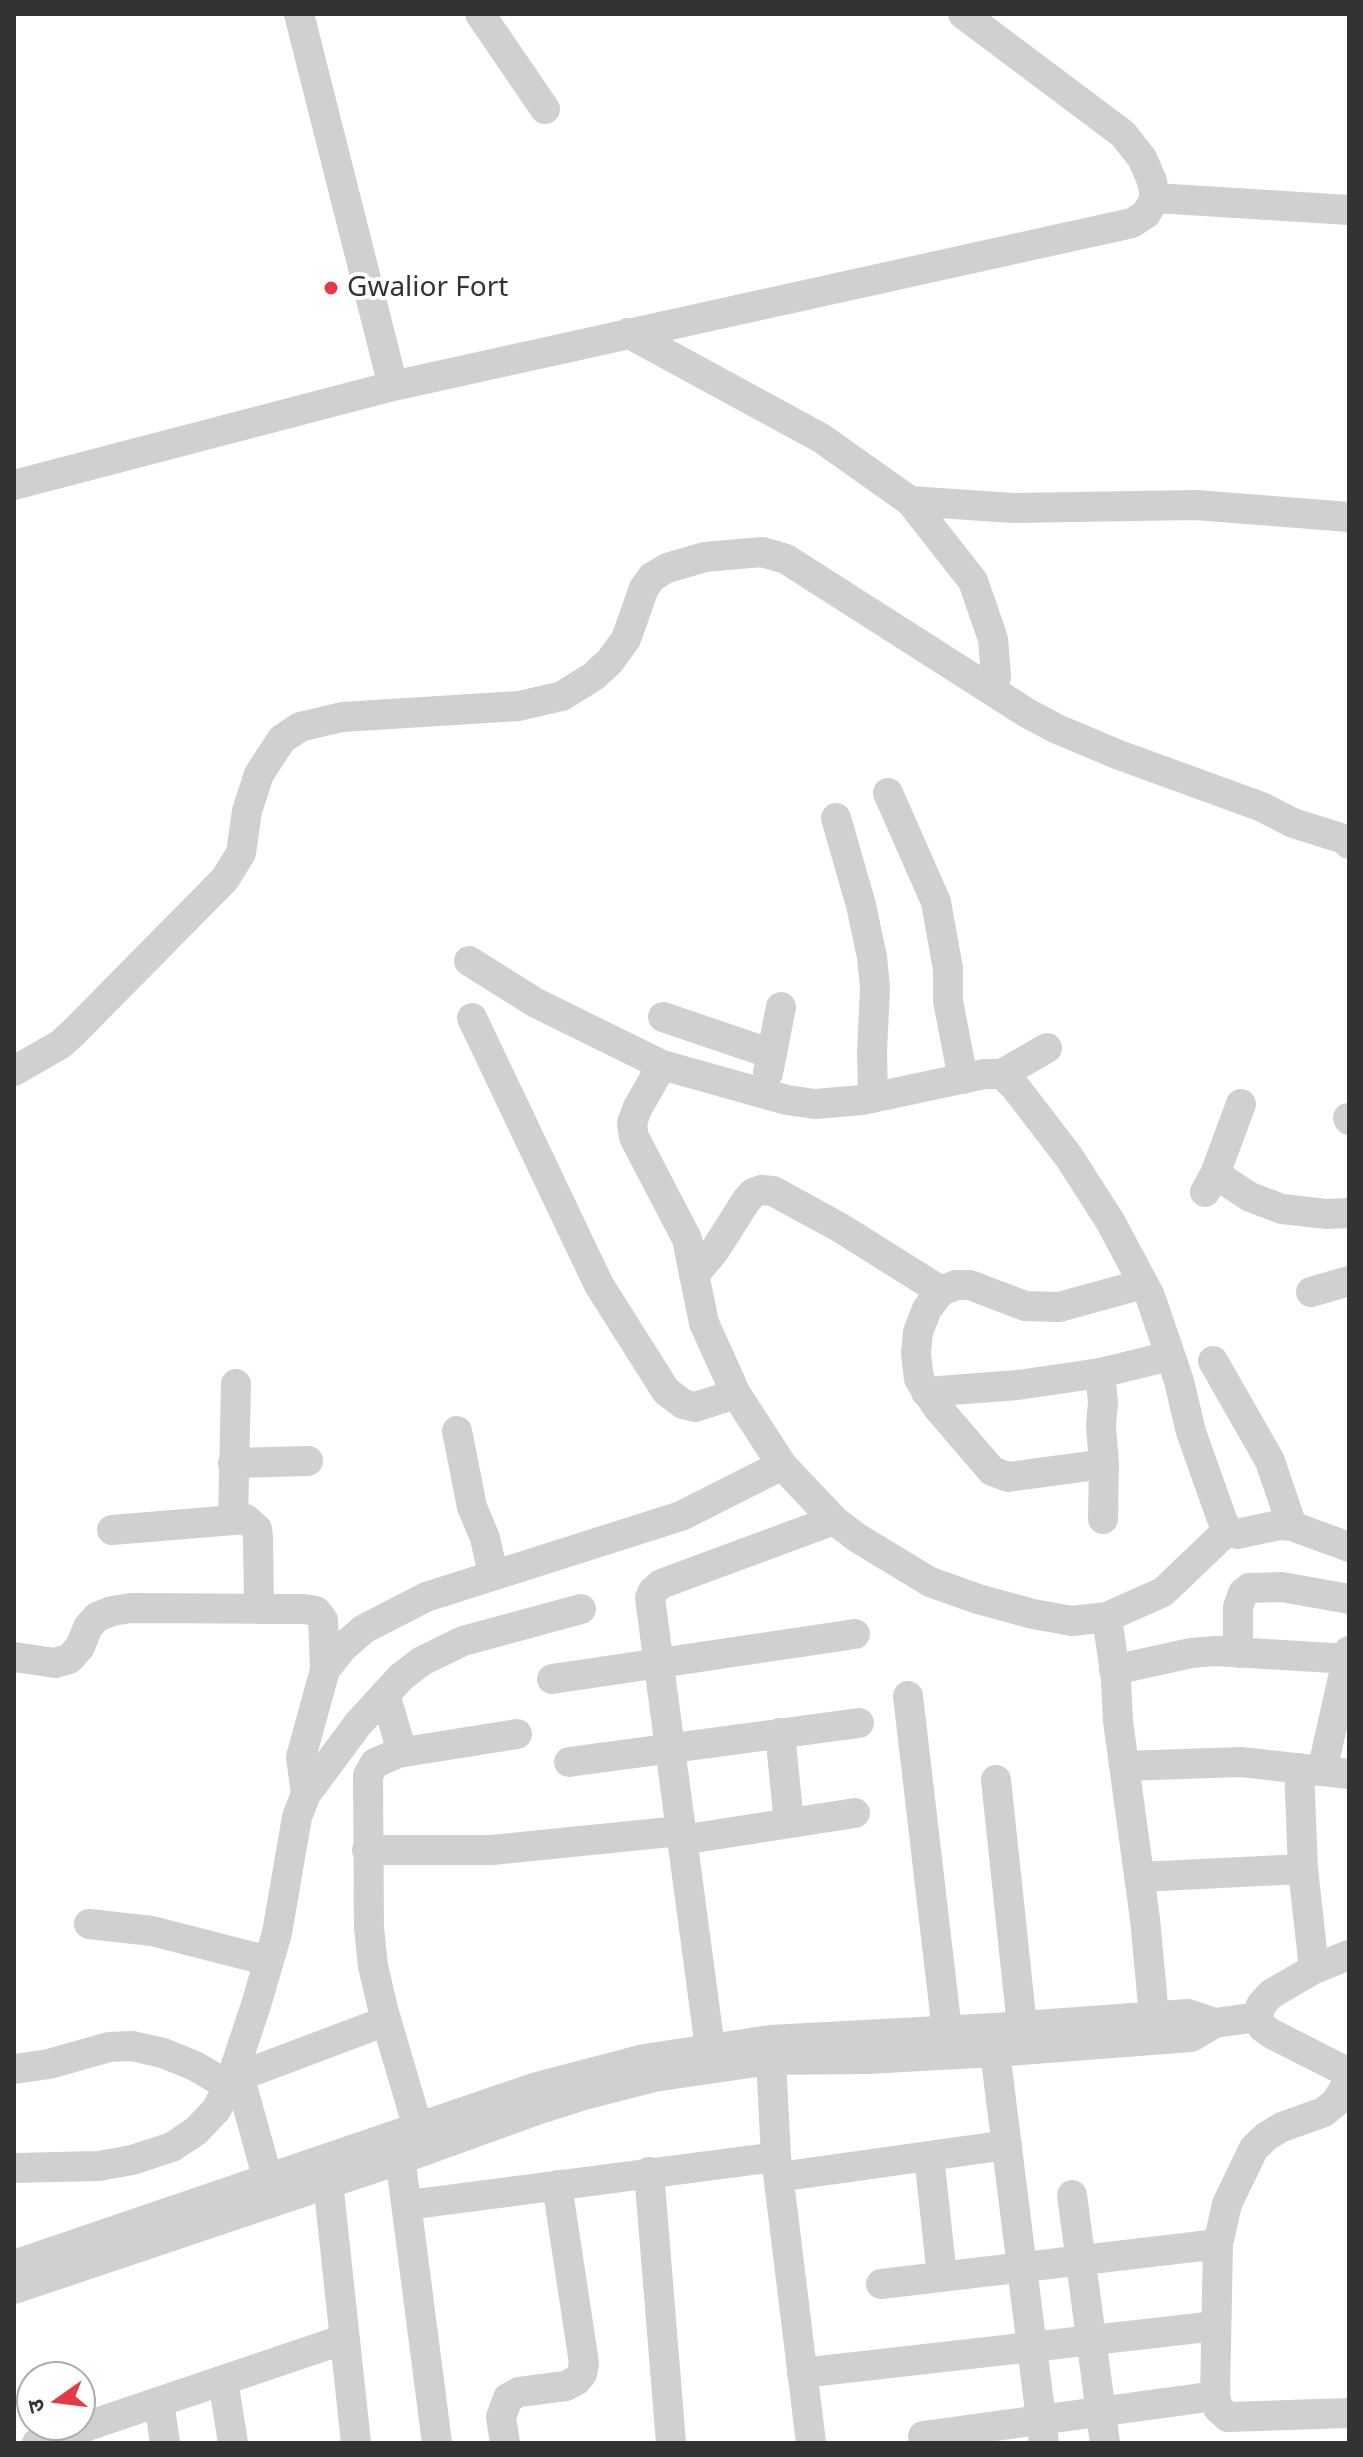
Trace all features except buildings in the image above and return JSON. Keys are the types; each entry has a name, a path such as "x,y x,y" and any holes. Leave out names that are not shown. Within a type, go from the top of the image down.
{"street":[{"path":"299,14 393,386"},
{"path":"480,14 545,109"},
{"path":"14,485 393,386 1132,223 1146,214 1155,198 1152,181 1142,158 1123,134 963,14"},
{"path":"1155,198 1349,210"},
{"path":"628,333 821,438 910,501 973,581 993,639 996,676 993,690"},
{"path":"910,501 1013,508 1196,505 1349,517"},
{"path":"14,1071 61,1044 225,879 241,853 247,811 259,774 282,739 300,727 342,717 519,706 562,696 594,676 610,661 626,639 644,588 652,577 667,568 705,557 762,552 786,559 1057,729 1262,807 1293,823 1344,839 1349,844"},
{"path":"888,793 936,902 945,941 948,1001 963,1079"},
{"path":"836,818 872,957 875,988 873,1098"},
{"path":"469,961 536,1003 662,1065 764,1094 815,1104 873,1098 984,1074 1002,1074 1047,1048"},
{"path":"764,1094 781,1007"},
{"path":"663,1017 772,1054"},
{"path":"472,1018 599,1285 666,1391 683,1404 695,1407 736,1394"},
{"path":"662,1065 637,1109 632,1123 634,1137 687,1239 704,1323 736,1394 782,1465 834,1520 930,1582 1033,1614 1072,1621 1107,1617 1163,1592 1228,1530"},
{"path":"1002,1074 1069,1157 1110,1221 1143,1284 1170,1356 1191,1432 1228,1530 1237,1534 1279,1525 1292,1526 1347,1540"},
{"path":"1241,1104 1210,1183 1282,1209 1349,1213"},
{"path":"694,1275 715,1250 746,1201 761,1190 773,1191 839,1227 941,1291"},
{"path":"1311,1292 1349,1281"},
{"path":"1104,1464 1008,1477 992,1471 926,1392 919,1379 916,1354 918,1332 927,1309 941,1291 956,1285 970,1285 1025,1306 1059,1307 1143,1284"},
{"path":"926,1392 1018,1385 1100,1373 1170,1356"},
{"path":"1213,1361 1270,1461 1292,1526"},
{"path":"1100,1373 1103,1519"},
{"path":"233,1519 236,1384"},
{"path":"457,1431 472,1507 485,1538 493,1574"},
{"path":"233,1463 308,1461"},
{"path":"325,1670 343,1647 364,1629 426,1597 681,1516 782,1465"},
{"path":"112,1530 246,1519 257,1529 259,1609"},
{"path":"710,2048 650,1598 661,1584 834,1520"},
{"path":"1238,1653 1238,1607 1243,1593 1249,1588 1282,1587 1349,1599"},
{"path":"14,1657 55,1663 69,1659 80,1647 88,1627 97,1617 131,1608 316,1611 323,1620 325,1670 301,1757 306,1794"},
{"path":"14,2168 99,2166 132,2160 172,2147 196,2131 216,2110 235,2075 277,1933 297,1817 306,1794 358,1724 385,1694 422,1661 463,1641 581,1609"},
{"path":"1107,1617 1154,2016"},
{"path":"552,1679 855,1634"},
{"path":"1114,1670 1191,1653 1348,1656 1303,1869 1314,1969"},
{"path":"385,1694 399,1738 398,1753"},
{"path":"908,1696 947,2031"},
{"path":"569,1762 859,1723"},
{"path":"780,1733 789,1823"},
{"path":"437,2443 408,2205 405,2141 370,1941 368,1775 375,1763 398,1753 517,1734"},
{"path":"1124,1766 1241,1762 1323,1771"},
{"path":"996,1780 1007,2145 1043,2432"},
{"path":"367,1850 492,1850 680,1836 855,1813"},
{"path":"1139,1877 1303,1869"},
{"path":"89,1924 152,1931 269,1961"},
{"path":"1349,1955 1314,1969 1271,1994 1261,2005 1258,2017 1262,2027 1272,2034 1349,2073"},
{"path":"14,2289 591,2071 644,2059 710,2048 867,2059 1004,2035 1154,2016 1188,2014 1215,2023"},
{"path":"405,2141 770,2050 947,2031 1004,2035 1191,2037 1215,2023 1258,2017"},
{"path":"14,2069 49,2064 109,2047 132,2046 235,2075 386,2021"},
{"path":"770,2050 778,2167 811,2443"},
{"path":"235,2075 268,2180"},
{"path":"1349,2081 1336,2102 1324,2112 1282,2127 1254,2148 1227,2204 1218,2244 1215,2396 1218,2408 1228,2417 1349,2413"},
{"path":"408,2205 649,2172 929,2156 1007,2145"},
{"path":"929,2156 942,2277"},
{"path":"14,2265 268,2180 328,2171"},
{"path":"328,2171 356,2443"},
{"path":"649,2172 671,2443"},
{"path":"505,2443 501,2417 508,2398 519,2392 566,2386 582,2374 584,2363 557,2185"},
{"path":"1072,2195 1105,2443"},
{"path":"881,2284 1218,2244"},
{"path":"802,2373 1216,2326"},
{"path":"96,2433 159,2402 345,2339"},
{"path":"223,2380 233,2443"},
{"path":"923,2436 1043,2432 1103,2412 1215,2396"},
{"path":"159,2402 165,2443"}],"place":[{"name":"Gwalior Fort","path":"331,288"}]}
